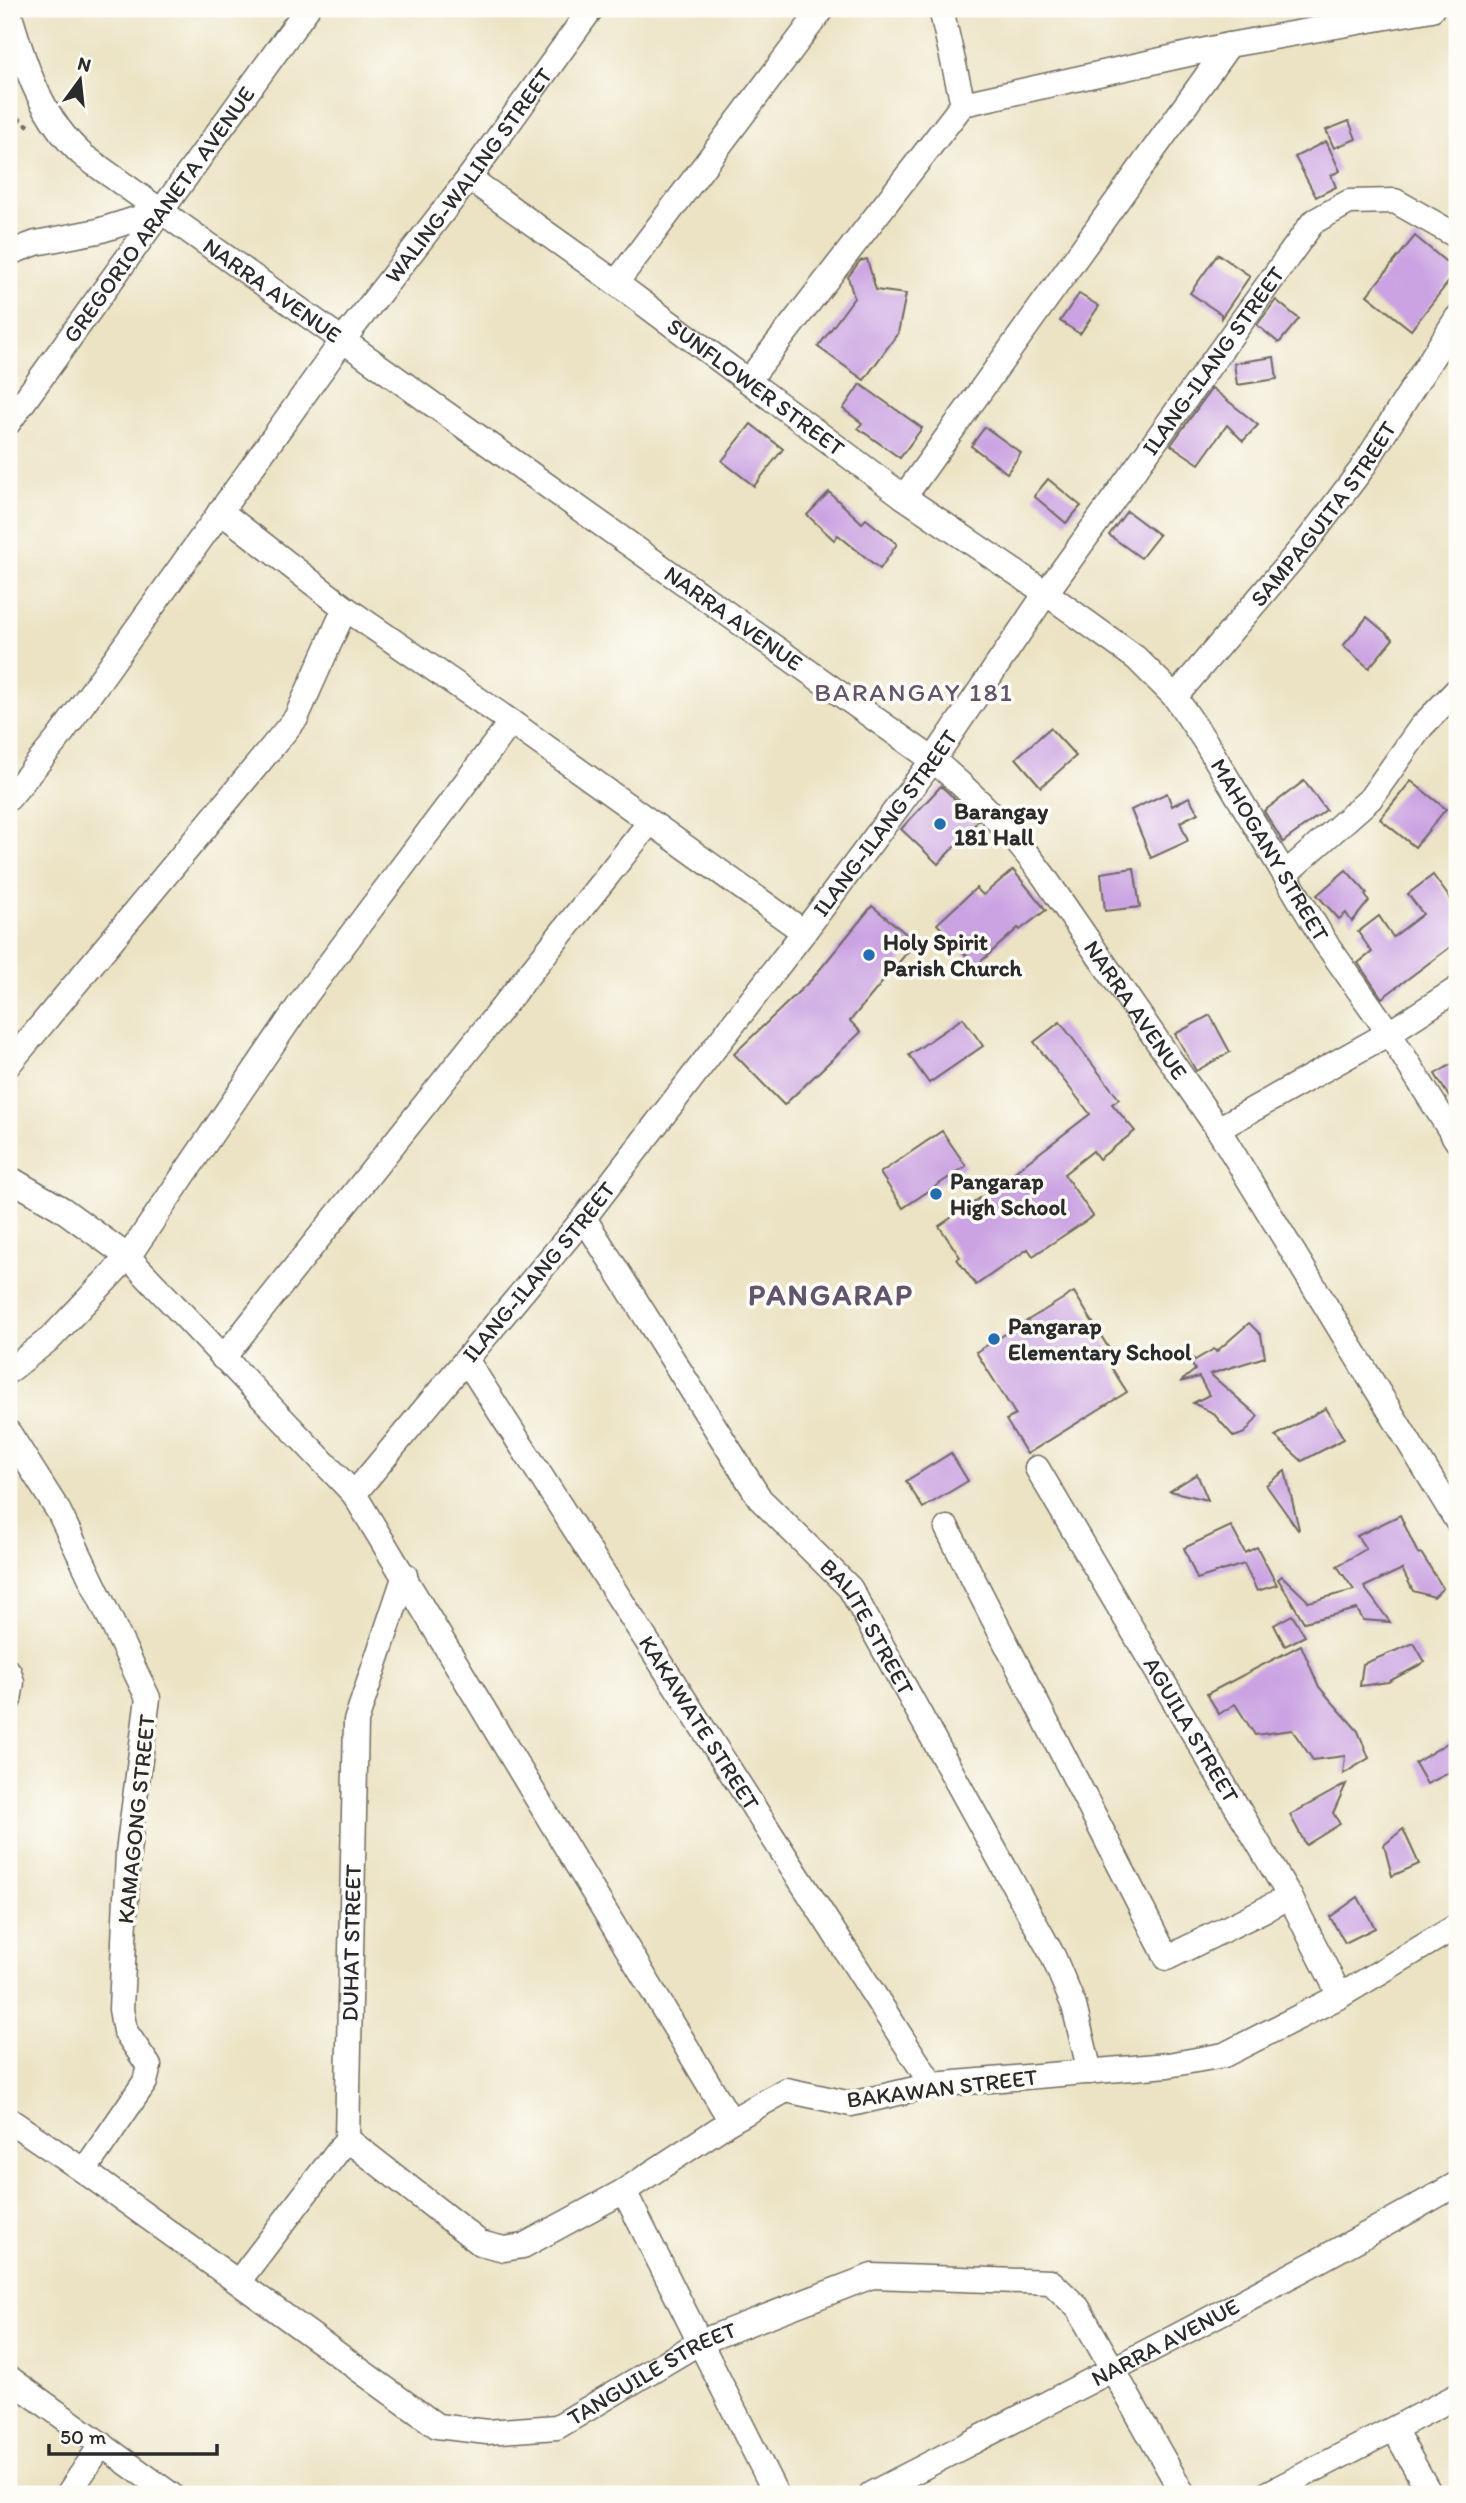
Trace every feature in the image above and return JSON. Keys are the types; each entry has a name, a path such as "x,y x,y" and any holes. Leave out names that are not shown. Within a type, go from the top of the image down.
{"street":[{"name":"GREGORIO ARANETA AVENUE","path":"9,422 307,9"},
{"name":"WALING-WALING STREET","path":"9,798 57,740 343,340 470,178 591,9"},
{"path":"616,284 822,9"},
{"path":"941,9 963,104"},
{"path":"748,381 963,104 1229,45 1432,9"},
{"name":"NARRA AVENUE","path":"9,12 47,112 57,129 85,157 933,760 981,802 1016,838 1218,1129 1448,1486 1457,1521"},
{"path":"904,496 1229,45"},
{"name":"SUNFLOWER STREET","path":"470,178 904,496 1046,593"},
{"name":"ILANG-ILANG STREET","path":"354,1494 584,1218 804,933 933,760 1046,593 1313,222 1349,202 1395,201 1457,236"},
{"path":"9,253 36,243 98,231 162,211"},
{"name":"SAMPAGUITA STREET","path":"1175,697 1305,544 1361,470 1457,318"},
{"path":"220,512 345,608 511,722 804,933"},
{"name":"MAHOGANY STREET","path":"1046,593 1136,658 1175,697 1205,741 1325,942 1389,1033 1457,1141"},
{"path":"9,1063 296,718 345,608"},
{"path":"1285,874 1370,799 1421,727 1457,690"},
{"path":"9,1371 52,1337 128,1257 306,995 511,722"},
{"path":"223,1358 650,822"},
{"path":"1218,1129 1389,1033 1457,989"},
{"path":"9,1178 62,1209 128,1257 354,1494 731,2121"},
{"name":"BALITE STREET","path":"584,1218 760,1499 850,1588 1053,1956 1073,2006 1090,2071"},
{"name":"KAKAWATE STREET","path":"467,1361 932,2085"},
{"name":"KAMAGONG STREET","path":"9,1433 60,1513 148,1698 128,1852 121,2009 125,2031 149,2066 145,2082 84,2171"},
{"name":"AGUILA STREET","path":"1037,1468 1290,1898 1340,1996"},
{"path":"947,1528 1167,1958 1290,1898"},
{"name":"DUHAT STREET","path":"347,2139 356,1721 405,1575"},
{"path":"9,1672 12,1682 9,1700"},
{"name":"BAKAWAN STREET","path":"347,2139 480,2243 504,2249 523,2246 624,2191 731,2121 786,2090 852,2104 932,2085 1168,2065 1224,2055 1340,1996 1457,1926"},
{"name":"TANGUILE STREET","path":"9,2120 84,2171 437,2426 487,2432 556,2427 700,2343 872,2276 1051,2282 1078,2308 1183,2494"},
{"path":"238,2283 347,2139"},
{"name":"NARRA AVENUE","path":"871,2494 1391,2222 1457,2184"},
{"path":"624,2191 776,2494"},
{"path":"9,2378 170,2494"},
{"path":"1267,2494 1457,2396"},
{"path":"1394,2429 1430,2494"},
{"path":"68,2494 102,2444"}],"building":[{"path":"1349,121 1356,139 1334,148 1326,130"},
{"path":"1326,141 1340,171 1331,175 1336,187 1316,197 1295,157"},
{"path":"1415,236 1457,271 1411,330 1367,295"},
{"path":"1218,254 1250,276 1221,318 1221,314 1190,293"},
{"path":"867,259 876,290 906,294 898,333 864,380 818,347 854,298 848,277 860,261"},
{"path":"1079,294 1099,306 1080,334 1060,321"},
{"path":"1276,300 1299,319 1279,343 1257,325"},
{"path":"1274,357 1277,379 1237,385 1234,363"},
{"path":"860,384 922,428 900,458 858,428 862,423 843,409"},
{"path":"1212,388 1258,425 1243,441 1227,425 1199,464 1171,445"},
{"path":"751,424 783,449 754,486 722,461"},
{"path":"985,427 1021,453 1007,473 971,446"},
{"path":"1048,479 1081,506 1066,523 1034,496"},
{"path":"829,492 862,523 866,519 897,544 880,569 838,535 834,540 807,515"},
{"path":"1127,511 1159,535 1141,558 1109,535"},
{"path":"1367,617 1393,639 1369,668 1343,646"},
{"path":"1050,728 1076,756 1041,787 1016,758"},
{"path":"1304,781 1326,810 1283,842 1264,811"},
{"path":"1411,781 1446,809 1415,847 1380,819"},
{"name":"Barangay 181 Hall","path":"941,786 978,821 938,864 901,829"},
{"path":"1167,793 1172,806 1189,797 1198,813 1180,822 1188,841 1151,858 1131,810"},
{"path":"1134,868 1140,907 1105,911 1101,873"},
{"path":"1013,870 1046,910 1020,930 1018,928 976,966 937,924 976,888 983,895"},
{"path":"1346,870 1367,893 1365,895 1369,901 1352,922 1346,913 1339,919 1317,895"},
{"path":"1433,875 1457,908 1457,942 1382,998 1358,963 1372,952 1358,932 1379,916 1393,937 1423,914 1408,894"},
{"path":"872,906 916,942 850,1021 861,1032 784,1105 734,1054 812,979"},
{"path":"1210,1015 1230,1052 1196,1071 1175,1034"},
{"path":"963,1018 983,1046 929,1083 909,1055"},
{"path":"1060,1022 1119,1099 1112,1104 1135,1131 1099,1159 1093,1151 1064,1174 1093,1216 1033,1256 1028,1249 976,1285 957,1259 960,1257 939,1226 986,1194 1090,1114 1034,1042"},
{"path":"1457,1061 1457,1110 1435,1074"},
{"path":"942,1131 966,1166 903,1208 880,1173"},
{"path":"1074,1292 1111,1352 1104,1356 1127,1392 1027,1454 1006,1420 1016,1415 976,1352"},
{"path":"1249,1323 1261,1335 1265,1357 1210,1374 1258,1416 1245,1433 1234,1437 1213,1413 1193,1403 1209,1395 1199,1377 1180,1382 1195,1370 1189,1358 1195,1360 1214,1349 1216,1352"},
{"path":"1326,1408 1344,1439 1302,1461 1275,1436"},
{"path":"951,1453 968,1481 923,1508 906,1481"},
{"path":"1285,1471 1299,1529 1298,1530 1266,1485"},
{"path":"1197,1474 1208,1500 1170,1491"},
{"path":"1400,1515 1418,1554 1421,1553 1443,1588 1434,1597 1413,1591 1402,1569 1364,1587 1390,1622 1363,1620 1357,1609 1304,1622 1278,1579 1282,1576 1309,1602 1354,1590 1337,1566 1366,1549 1357,1536"},
{"path":"1231,1526 1245,1553 1257,1547 1277,1585 1257,1591 1244,1564 1197,1579 1184,1548"},
{"path":"1292,1615 1305,1636 1285,1646 1274,1625"},
{"path":"1414,1643 1425,1662 1388,1682 1360,1686 1363,1664"},
{"path":"1301,1645 1319,1687 1358,1731 1369,1758 1343,1774 1345,1756 1313,1760 1292,1730 1255,1735 1235,1704 1219,1714 1207,1694"},
{"path":"1457,1737 1457,1769 1427,1784 1415,1763"},
{"path":"1346,1784 1333,1813 1340,1824 1306,1845 1290,1815"},
{"path":"1403,1829 1419,1864 1392,1876 1384,1845"},
{"path":"1358,1897 1375,1928 1345,1943 1330,1917"}],"place":[{"name":"Barangay 181 Hall","path":"940,824"},
{"name":"Holy Spirit Parish Church","path":"869,955"},
{"name":"Pangarap High School","path":"936,1194"},
{"name":"Pangarap Elementary School","path":"994,1339"}],"district":[{"name":"BARANGAY 181","path":"914,692"},
{"name":"PANGARAP","path":"831,1294"}]}
